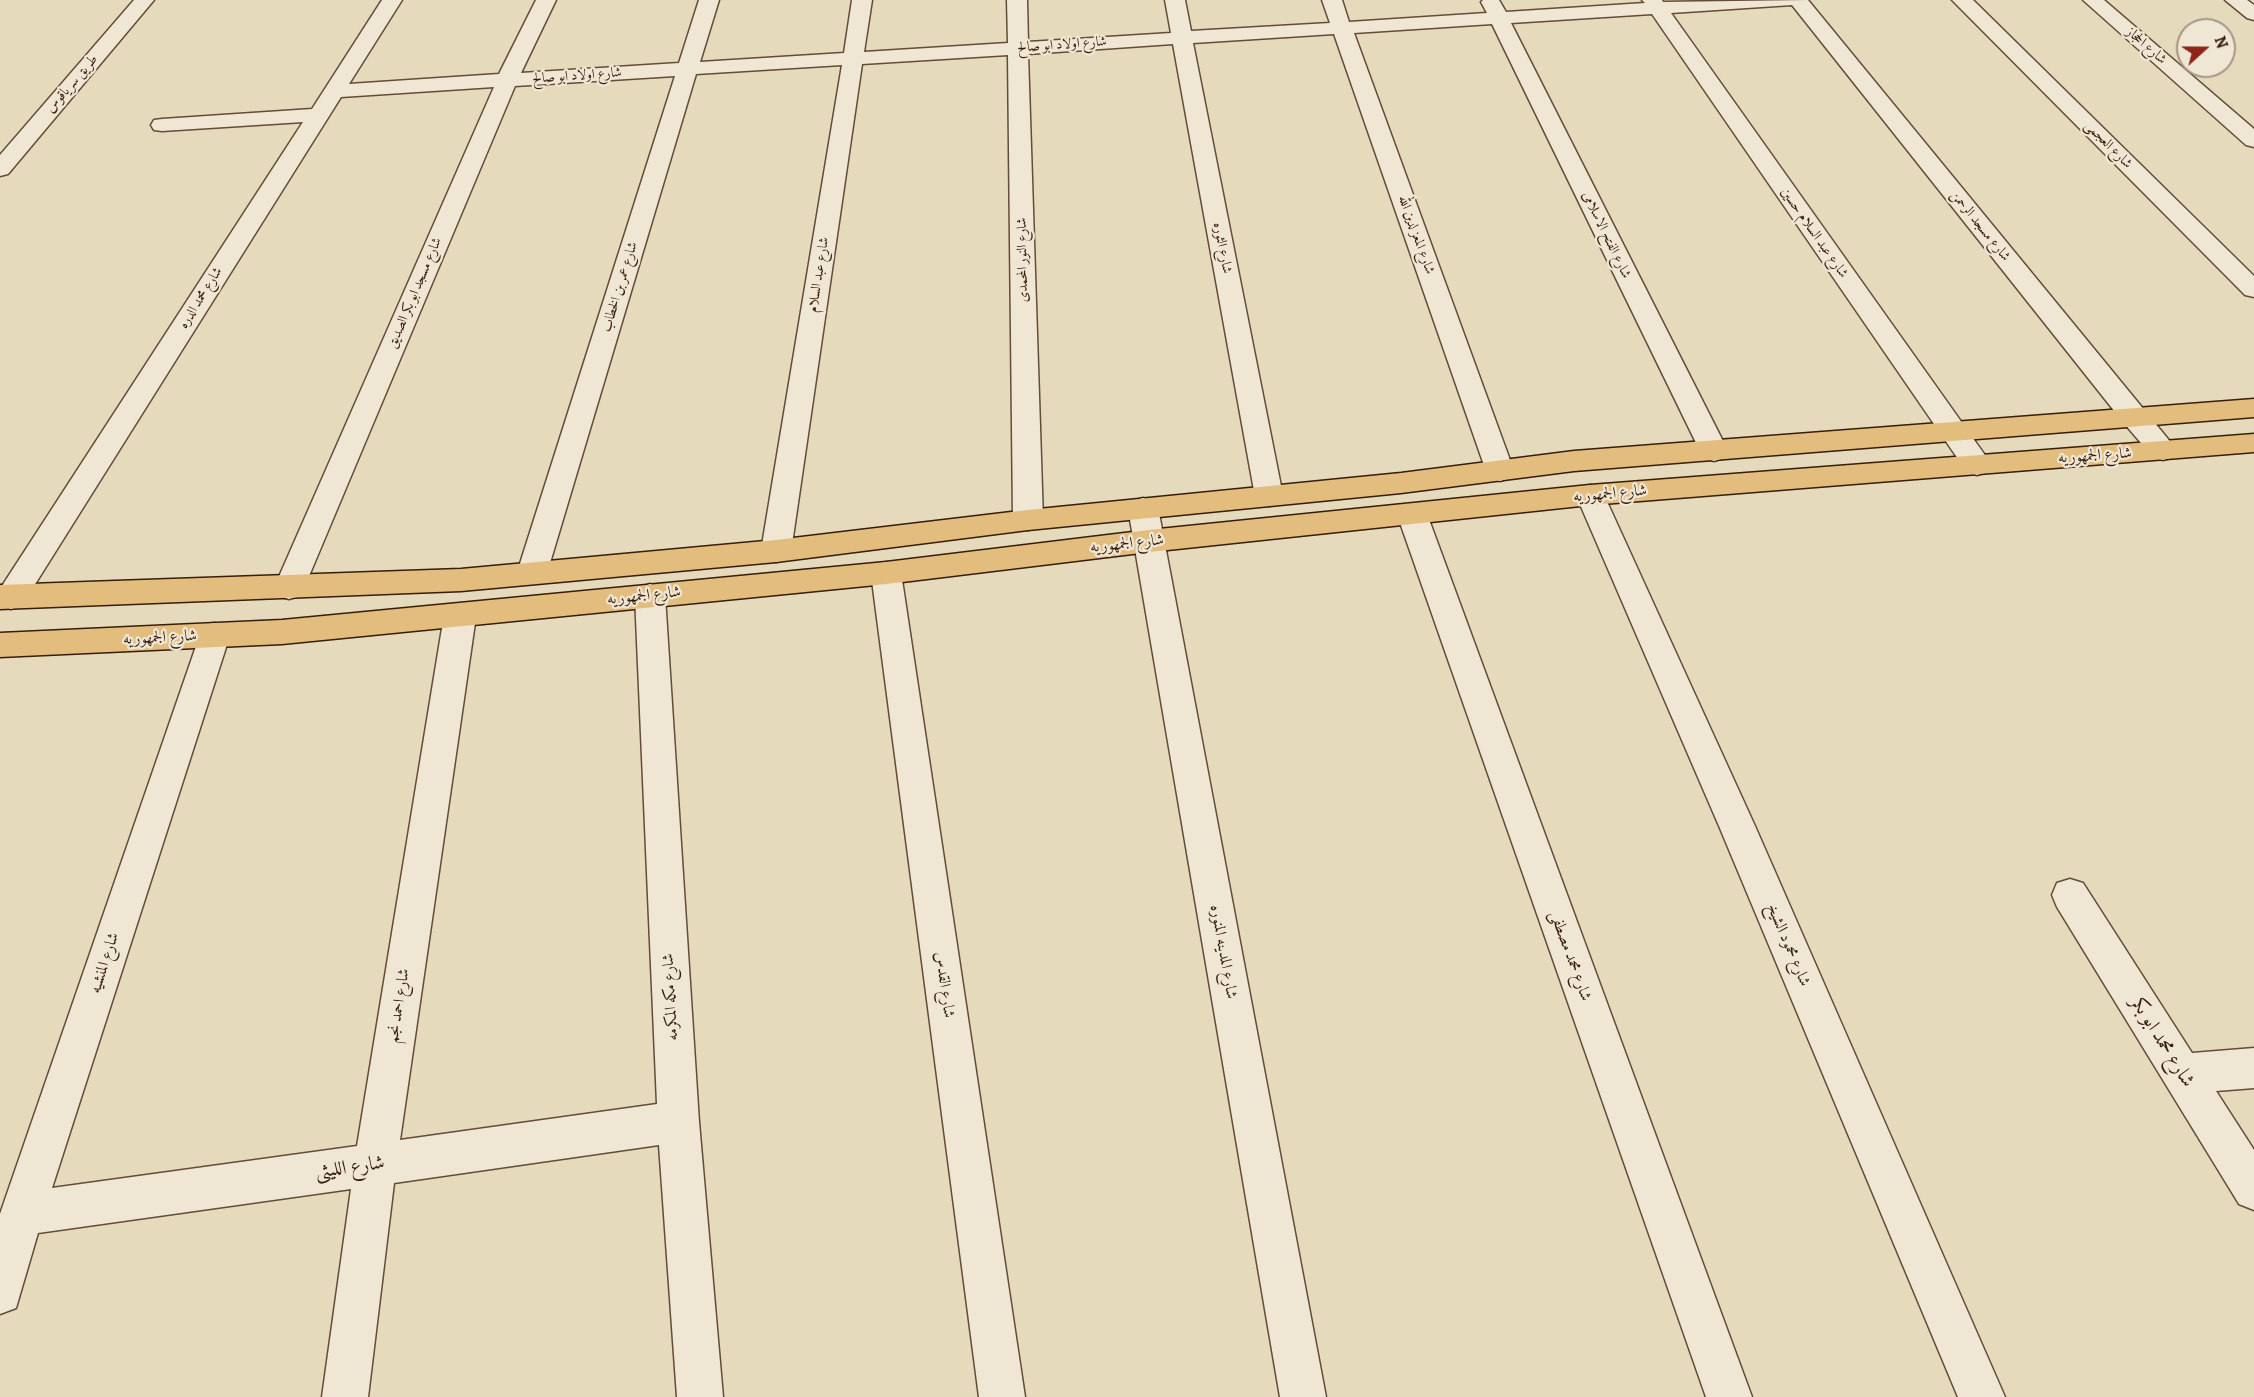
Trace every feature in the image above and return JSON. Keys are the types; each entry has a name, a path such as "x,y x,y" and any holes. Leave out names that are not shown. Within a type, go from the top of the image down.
{"main road":[{"name":"شارع الجمهوريه","path":"0,645 214,635 460,616 539,606 886,573 1146,525 1269,496 1574,461 2254,408"},
{"name":"شارع الجمهوريه","path":"6,597 289,588 461,579 776,551 1028,520 1146,525 1412,514 1590,495 2254,443"}],"street":[{"name":"طريق سرياقوس","path":"0,169 144,0"},
{"name":"شارع محمد الدره","path":"6,597 392,0"},
{"name":"شارع مسجد ابو بكر الصديق","path":"289,588 507,80 546,0"},
{"name":"شارع عمر بن الخطاب","path":"532,573 709,0"},
{"name":"شارع عبد السلام","path":"776,551 862,0"},
{"name":"شارع النور المحمدى","path":"1017,0 1028,520"},
{"name":"شارع الثوره","path":"1175,0 1269,496"},
{"name":"شارع المعز لدين الله","path":"1332,0 1500,471"},
{"name":"شارع اولاد ابو صالح","path":"332,91 1342,28 1494,9 1791,0"},
{"name":"شارع مسجد الرحمن","path":"1798,0 2133,416 2163,450"},
{"name":"شارع العجمى","path":"1962,0 2254,290"},
{"name":"شارع الحجاز","path":"2093,0 2254,140"},
{"path":"2235,0 2254,14"},
{"name":"شارع عبد السلام حسين","path":"1655,4 1977,465"},
{"name":"شارع الفتح الاسلامى","path":"1494,9 1714,451"},
{"path":"162,125 316,115"},
{"name":"شارع محمود الشيخ","path":"1590,495 1737,826 1983,1397"},
{"name":"شارع محمد مصطفى","path":"1412,514 1729,1397"},
{"name":"شارع المدينه المنوره","path":"1146,525 1303,1397"},
{"name":"شارع القدس","path":"886,573 1002,1397"},
{"name":"شارع مكه المكرمه","path":"650,596 678,1122 700,1397"},
{"name":"شارع احمد نجم","path":"345,1397 375,1165 460,616"},
{"name":"شارع المنشيه","path":"0,1292 22,1214 214,635"},
{"name":"شارع محمد ابو بكر","path":"2070,895 2254,1189"},
{"path":"2182,1074 2254,1068"},
{"name":"شارع الليثى","path":"22,1214 678,1122"}]}
